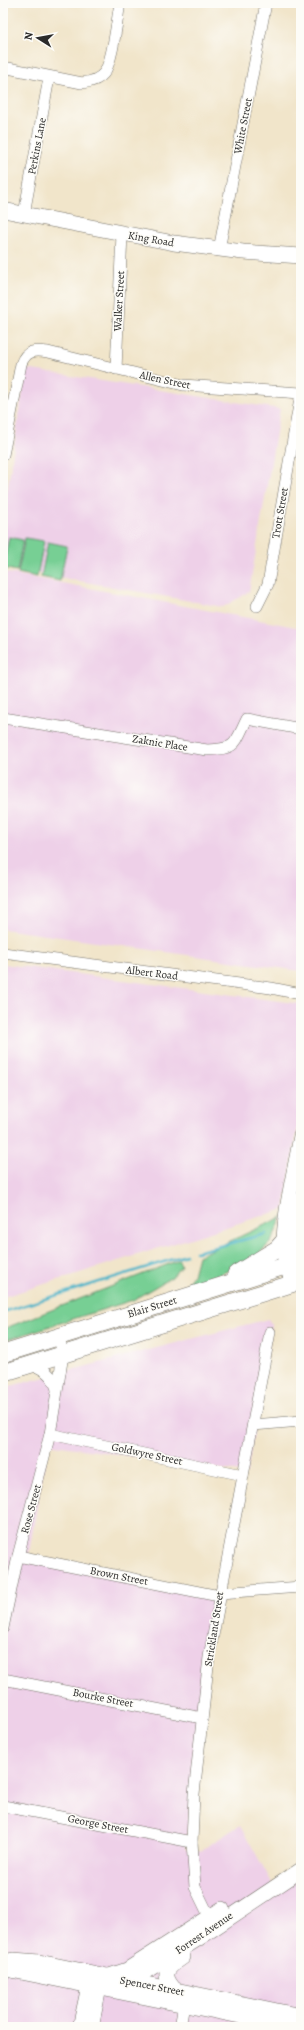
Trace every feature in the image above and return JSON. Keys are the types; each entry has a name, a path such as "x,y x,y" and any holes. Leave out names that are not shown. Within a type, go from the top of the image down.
{"main road":[{"name":"King Road","path":"3,210 122,234 219,250 301,256"},
{"path":"227,1284 238,1272 277,1250 284,1241 301,1136"},
{"path":"297,1282 294,1264 296,1236 301,1206"},
{"path":"284,1241 294,1264"},
{"name":"Blair Street","path":"3,1354 59,1338 294,1264"},
{"name":"Blair Street","path":"3,1373 297,1282"},
{"name":"Forrest Avenue","path":"99,1982 131,1982 196,1940 212,1922 301,1862"},
{"name":"Forrest Avenue","path":"99,1982 128,1970 301,1870"},
{"path":"175,1990 167,1980 167,1971 172,1964 190,1953 196,1940"},
{"name":"Spencer Street","path":"3,1962 13,1960 39,1962 99,1982 255,2023 296,2027"},
{"name":"Spencer Street","path":"3,1966 11,1970 99,1982"},
{"path":"82,2027 81,2023 99,1982"},
{"path":"91,2027 99,1982"},
{"name":"Spencer Street","path":"131,1982 301,2016"}],"street":[{"path":"3,67 49,78 82,83 101,77 108,67 120,3"},
{"name":"White Street","path":"219,250 266,3"},
{"name":"Perkins Lane","path":"24,214 49,78"},
{"name":"Walker Street","path":"116,368 122,234"},
{"name":"Allen Street","path":"3,455 21,364 24,357 31,351 48,352 183,385 301,393"},
{"name":"Trott Street","path":"257,606 268,584 301,393"},
{"name":"Zaknic Place","path":"3,718 206,750 226,749 235,742 247,719 301,729"},
{"name":"Albert Road","path":"3,953 271,988 301,994"},
{"name":"Strickland Street","path":"212,1922 194,1887 192,1842 194,1794 209,1657 270,1332"},
{"name":"Rose Street","path":"3,1628 18,1556 50,1434 63,1355 59,1338"},
{"path":"31,1364 46,1370 54,1378 58,1390"},
{"path":"253,1424 301,1421"},
{"name":"Goldwyre Street","path":"50,1434 243,1475"},
{"name":"Brown Street","path":"18,1556 214,1595 220,1593 301,1587"},
{"name":"Bourke Street","path":"3,1679 202,1718"},
{"name":"George Street","path":"3,1806 192,1842"},
{"path":"180,2027 184,2005"}],"shaded area":[{"path":"26,369 280,409 249,592 223,607 3,567 3,519"},
{"path":"3,572 301,628 301,971 3,929"},
{"path":"3,964 301,1004 301,1107 284,1209 3,1297"},
{"path":"268,1319 272,1325 247,1473 48,1444 28,1558 215,1598 185,1849 200,1851 240,1825 276,1890 301,1876 301,2027 3,2027 3,1388"}],"green space":[{"path":"9,537 23,540 17,571 3,568"},
{"path":"25,538 44,541 37,577 18,573"},
{"path":"48,542 67,546 60,581 41,577"},
{"path":"282,1217 271,1242 249,1263 185,1287 193,1275 198,1256"},
{"path":"179,1260 181,1266 172,1277 133,1300 3,1341 3,1329"}],"waterway":[{"path":"196,1252 266,1234"},
{"path":"3,1312 186,1255"}]}
